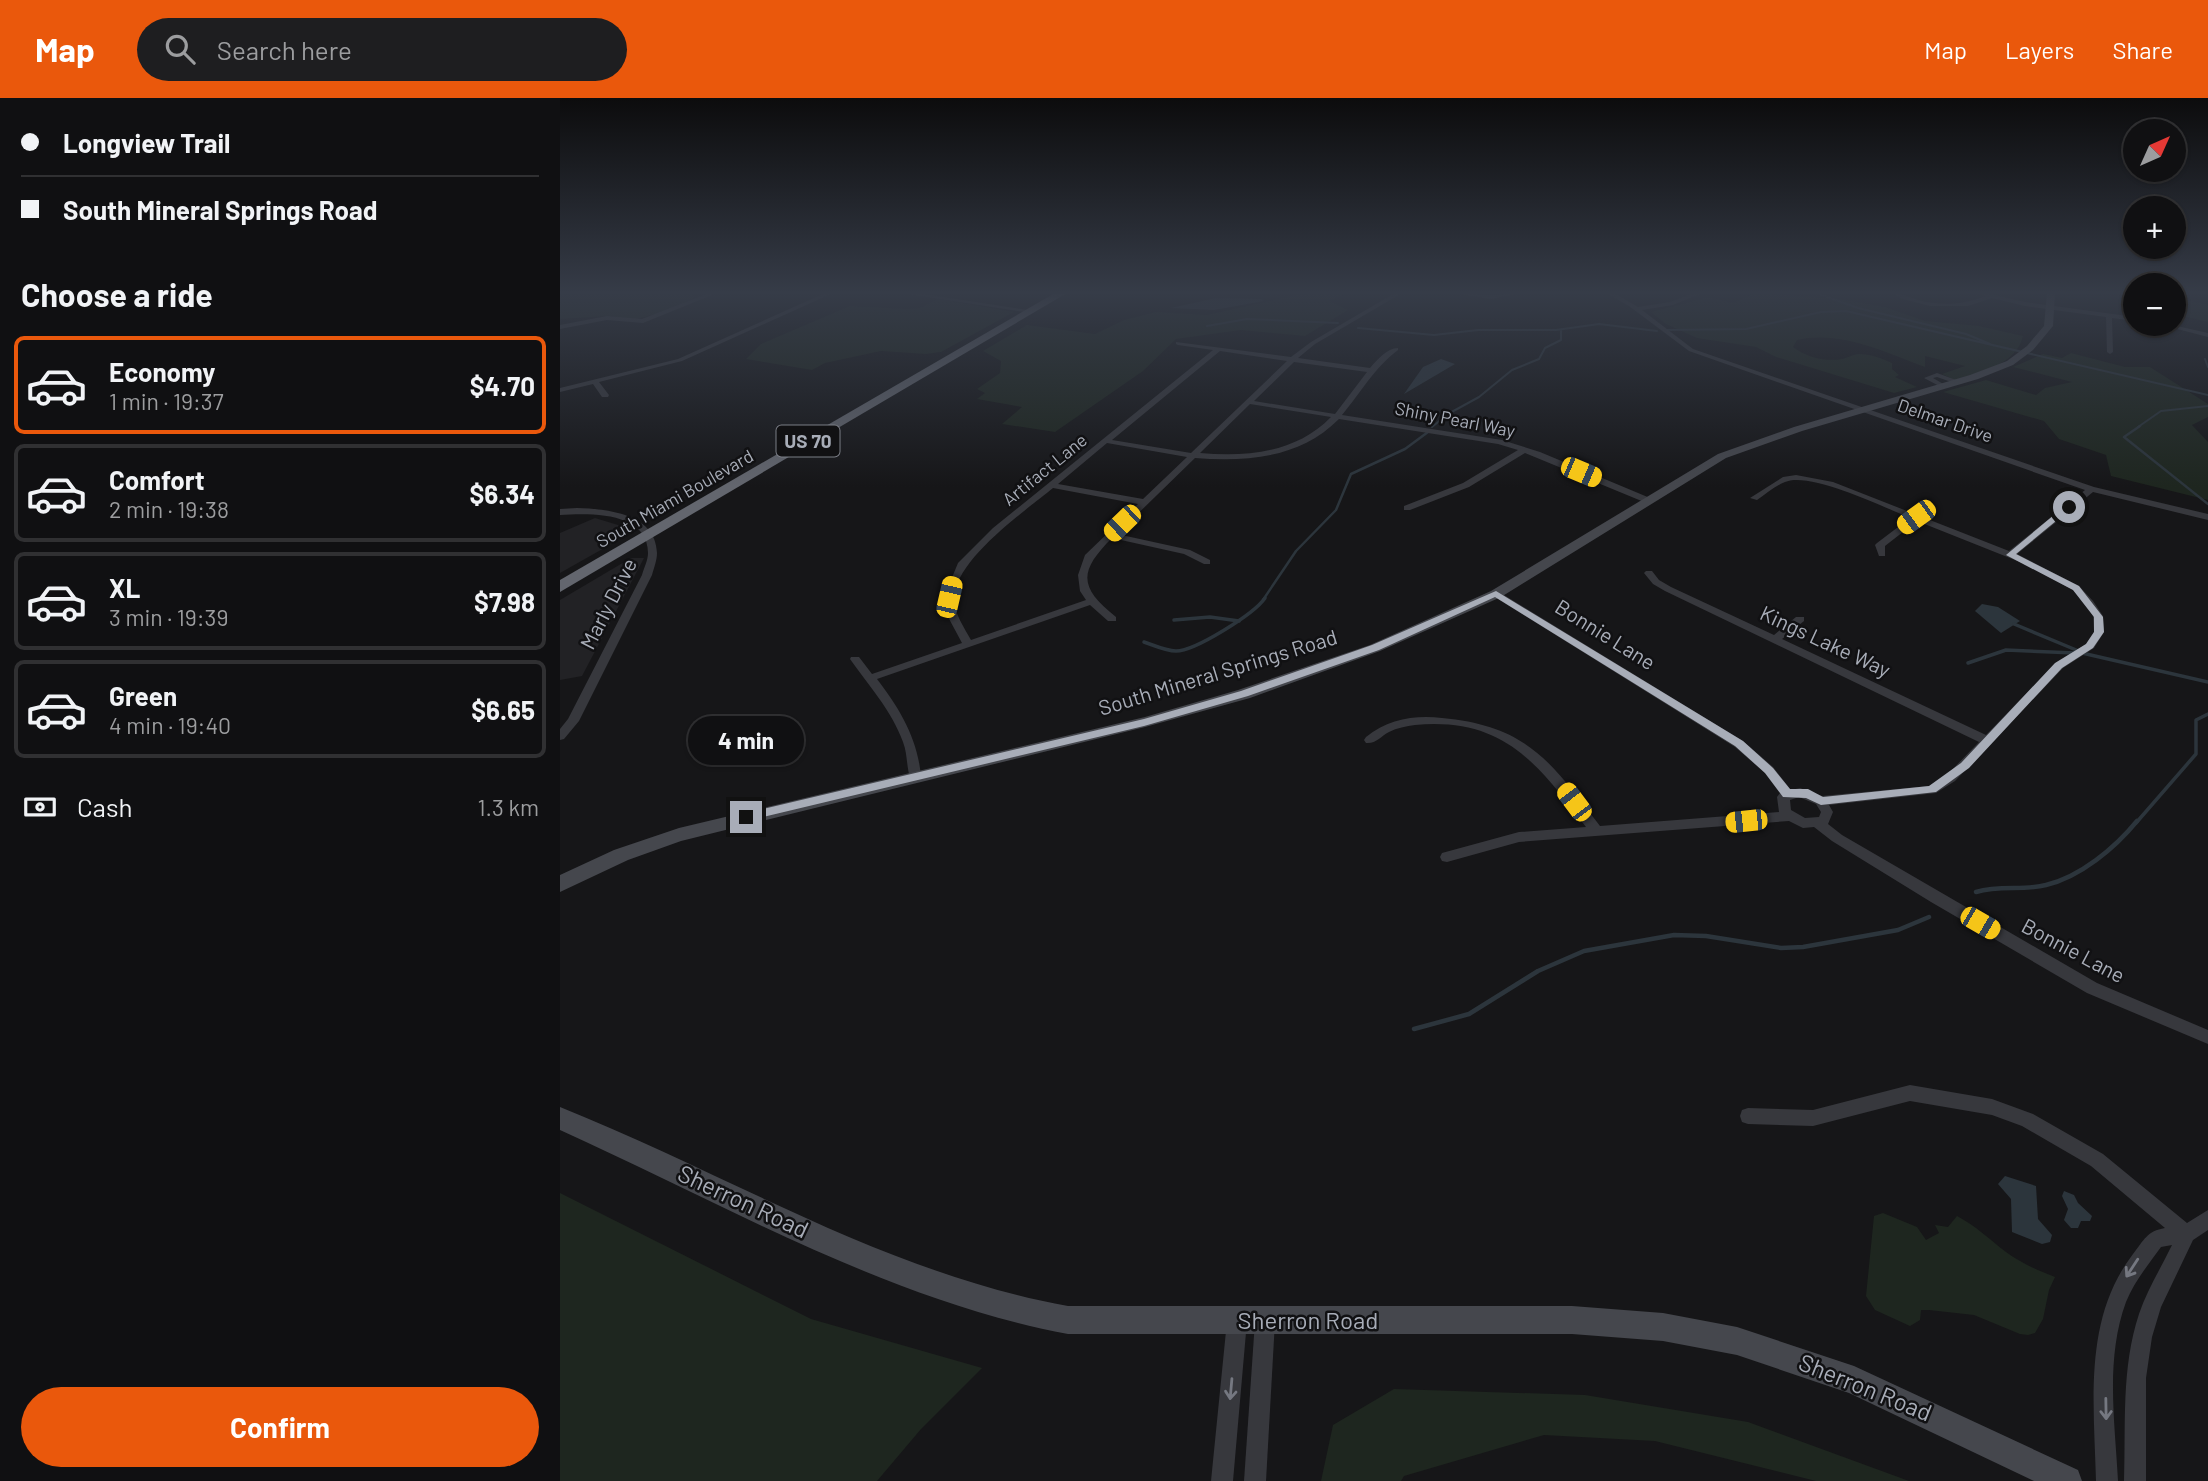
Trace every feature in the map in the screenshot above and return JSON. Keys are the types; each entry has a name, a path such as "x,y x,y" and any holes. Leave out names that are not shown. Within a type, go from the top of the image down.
{"highway":[{"name":"South Miami Boulevard","path":"560,587 951,358"}],"street":[{"path":"560,390 686,358"},
{"name":"Artifact Lane","path":"968,644 952,615 949,597 953,580 974,550 1208,358"},
{"path":"1282,358 1374,371"},
{"path":"1106,441 1192,456 1230,458 1274,451 1307,439 1337,415 1387,358"},
{"name":"Delmar Drive","path":"1713,358 2091,489 2208,517"},
{"name":"South Mineral Springs Road","path":"560,884 621,855 679,835 1144,722 1244,694 1375,648 1496,594 1722,456 1997,369 2017,358"},
{"path":"1112,619 1091,601 1080,578 1082,568 1110,535 1293,359"},
{"path":"1943,386 1927,378 1937,375 1957,382"},
{"path":"595,381 605,395"},
{"name":"Shiny Pearl Way","path":"1249,402 1463,435 1524,450 1647,500"},
{"path":"1407,508 1466,485 1524,450"},
{"path":"1754,498 1783,479 1814,478 2010,555 2076,588 2098,617 2099,632 2090,646 2059,666 1951,778 1932,790 1821,801 1808,793 1787,794 1782,806 1790,816 1803,823 1818,823 1827,817 1821,801"},
{"path":"1052,485 1144,502"},
{"path":"2010,555 2091,489"},
{"name":"Marly Drive","path":"560,512 603,511 637,522 649,534 654,556 573,721 561,736"},
{"path":"1882,554 1880,545 1884,540 1916,517"},
{"path":"1110,535 1187,552 1208,562"},
{"name":"Kings Lake Way","path":"1649,573 1656,582 1668,589 1988,741"},
{"name":"Bonnie Lane","path":"1496,594 1739,744 1769,770 1787,794"},
{"path":"870,678 1091,601"},
{"path":"1775,640 1800,620"},
{"path":"855,659 907,733 915,757 915,777"},
{"path":"1370,740 1389,727 1415,720 1461,722 1495,731 1520,741 1543,761 1595,829"},
{"path":"1447,857 1519,837 1595,829 1704,825 1790,816"},
{"name":"Bonnie Lane","path":"1818,823 1837,838 1936,898 2092,988 2208,1037"},
{"path":"1748,1116 1813,1118 1910,1093 1992,1107 2027,1120 2097,1160 2186,1234"},
{"name":"Sherron Road","path":"560,1118 850,1253 946,1291 1014,1312 1069,1320 1572,1320 1663,1327 1724,1339 1854,1380 2067,1481"},
{"path":"2107,1481 2104,1341 2110,1316 2133,1265 2155,1239 2186,1234 2208,1219"},
{"path":"2135,1481 2133,1406 2137,1364 2148,1315 2177,1260 2186,1234"},
{"path":"1222,1481 1237,1321"},
{"path":"1255,1481 1265,1321"}],"shaded area":[{"path":"850,358 825,363 812,370 746,359"},
{"path":"995,358 1157,358 1143,371 1055,432 1002,424 1022,407 977,399 985,393 977,389 1000,373 1001,361"},
{"path":"1778,358 1836,360 1877,358 1892,363 1892,369 1899,375 1895,377 1917,387 1894,393"},
{"path":"1900,358 1925,358 1925,367"},
{"path":"1931,358 2008,358 1996,366 1955,380 1942,374 1965,366"},
{"path":"2035,358 2089,358 2125,367 2150,367 2208,404 2208,417 2192,425 2208,442 2208,500 2111,476 2106,455 2059,439 2044,421 1943,392 1986,380 2036,395 2045,388 2072,382 2013,367"},
{"path":"1441,359 1455,364 1404,394 1423,367"},
{"path":"595,518 628,528 622,538 560,573 560,533"},
{"path":"631,558 644,558 582,676 560,680 560,600"},
{"path":"1982,604 1998,607 2020,621 2001,633 1975,611"},
{"path":"2005,1176 2036,1186 2038,1219 2052,1235 2050,1242 2042,1244 2012,1232 2011,1199 1998,1184"},
{"path":"2064,1191 2074,1195 2078,1203 2092,1216 2090,1221 2081,1221 2078,1228 2071,1228 2064,1220 2068,1209 2062,1196"},
{"path":"560,1193 811,1319 982,1368 921,1429 877,1481 560,1481"},
{"path":"1883,1213 1917,1227 1926,1240 1939,1233 1935,1225 1948,1227 1957,1216 2017,1260 2055,1277 2049,1290 2043,1319 2035,1333 2020,1334 1974,1315 1929,1310 1921,1310 1920,1320 1910,1326 1875,1310 1866,1296 1874,1216"},
{"path":"1394,1389 1585,1395 1748,1422 1909,1481 1816,1481 1655,1441 1544,1435 1404,1476 1401,1481 1321,1481 1333,1425"}],"waterway":[{"path":"1432,427 1448,414 1479,397 1512,370 1540,358"},
{"path":"2047,358 2208,395"},
{"path":"2205,359 2208,367"},
{"path":"2138,427 2161,411 2208,406"},
{"path":"2140,426 2124,437 2208,504"},
{"path":"1263,600 1296,551 1336,510 1351,474 1405,449 1428,432"},
{"path":"1238,621 1265,598"},
{"path":"1174,620 1210,617 1238,621"},
{"path":"1144,642 1168,650 1185,649 1238,621"},
{"path":"2014,624 2081,652"},
{"path":"1968,663 2006,650 2075,653"},
{"path":"2082,653 2208,682"},
{"path":"2136,823 2196,754 2196,720 2208,714"},
{"path":"1976,892 2037,887 2059,881 2096,860 2137,821"},
{"path":"1414,1029 1469,1014 1538,971 1584,951 1674,935 1706,936 1781,948 1803,947 1898,930 1929,917"}],"route":[{"path":"746,817 1144,722 1244,694 1375,648 1496,594 1739,744 1769,770 1787,794 1808,793 1821,801 1932,790 1965,766 2059,666 2090,646 2099,632 2098,617 2076,588 2010,555 2069,507"}]}
